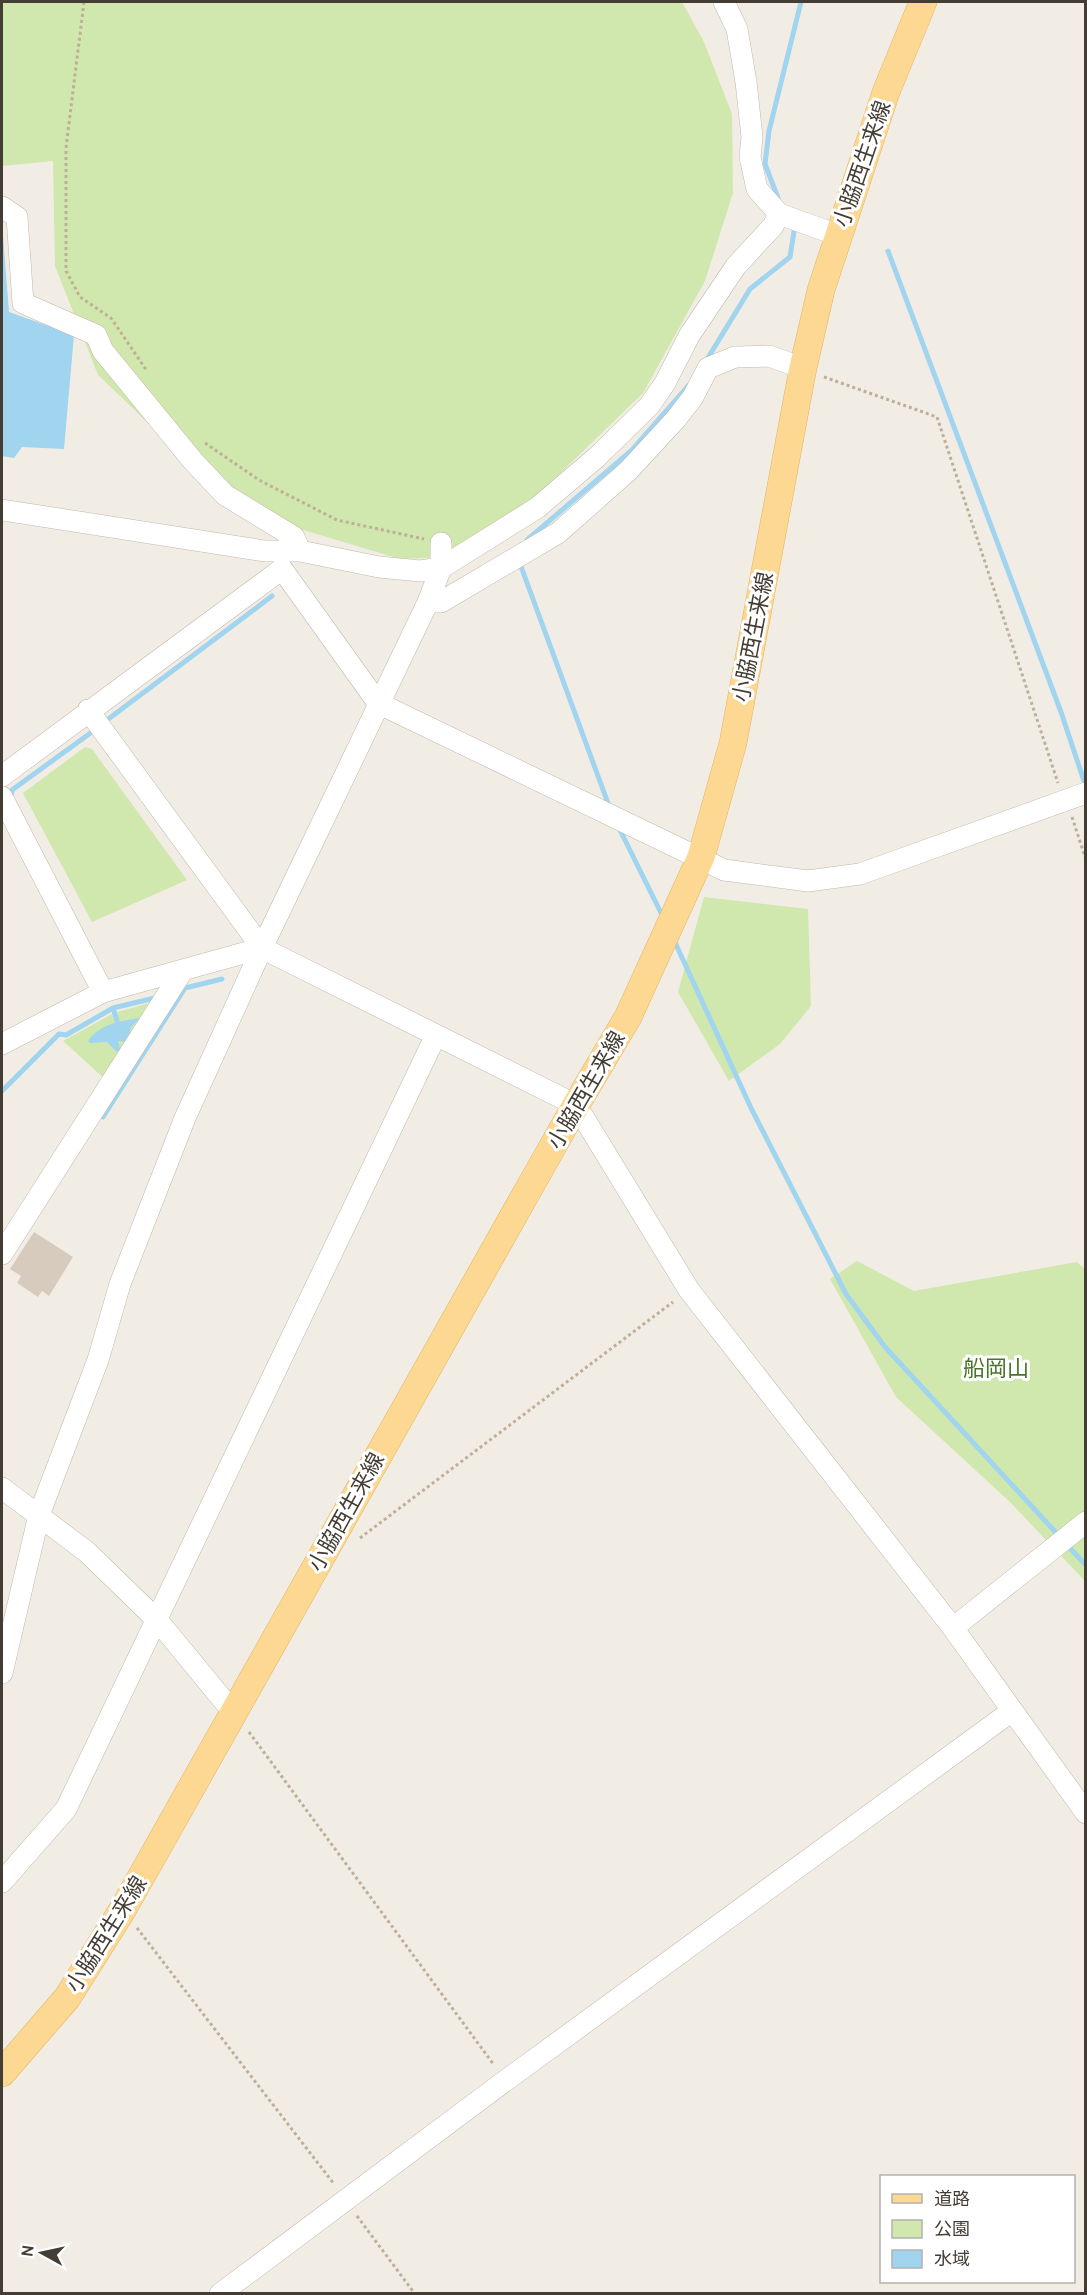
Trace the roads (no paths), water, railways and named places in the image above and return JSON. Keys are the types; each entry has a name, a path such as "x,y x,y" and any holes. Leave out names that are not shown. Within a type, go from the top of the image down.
{"main road":[{"name":"小脇西生来線","path":"2,2073 67,1998 123,1910 576,1105 628,1017 701,857 733,743 803,368 838,234 886,92 923,2"}],"street":[{"path":"724,2 737,29 752,137 750,157 757,189 779,214 838,234"},
{"path":"2,207 17,217 23,303 96,335 109,359 193,461 225,495 294,537 300,551"},
{"path":"2,510 265,551 300,551 379,567 420,571 441,568 537,508 597,457 649,406 665,383 689,336 736,266 773,226 779,214"},
{"path":"428,602 441,602 558,533 628,471 676,419 693,397 708,368 735,357 769,356 803,368"},
{"path":"2,1673 39,1515 98,1360 120,1284 186,1118 262,948 428,602 441,568 441,543"},
{"path":"2,776 88,710 282,570 300,551"},
{"path":"282,570 378,703 724,870 808,881 860,874 1070,793"},
{"path":"88,710 262,948 576,1105 689,1290 953,1628 1086,1813"},
{"path":"2,797 103,992"},
{"path":"2,1044 103,992 262,948"},
{"path":"2,1254 183,970"},
{"path":"2,1882 66,1809 158,1621 436,1035"},
{"path":"2,1488 87,1552 158,1621 233,1712"},
{"path":"953,1628 1086,1522"},
{"path":"220,2294 505,2081 1012,1711"}],"water":[{"path":"2,223 9,312 74,335 64,449 22,447 14,458 2,456"},
{"path":"140,1018 131,1027 128,1042 118,1041 120,1049 117,1052 107,1042 90,1043 88,1041 104,1027"}],"waterway":[{"path":"778,198 765,164 769,131 801,2"},
{"path":"706,361 750,289 790,257 795,225"},
{"path":"888,251 1061,712 1086,787"},
{"path":"527,540 632,450 689,385"},
{"path":"519,561 609,806"},
{"path":"103,723 272,596"},
{"path":"11,800 12,790 96,729"},
{"path":"619,828 664,919"},
{"path":"673,938 751,1108 846,1294 885,1347 1060,1537"},
{"path":"103,1117 185,988 222,979"},
{"path":"2,1091 59,1034 66,1035 113,1008 159,997"},
{"path":"113,1008 117,1021"},
{"path":"1066,1544 1086,1565"}],"park label":[{"name":"船岡山","path":"996,1368"}]}
